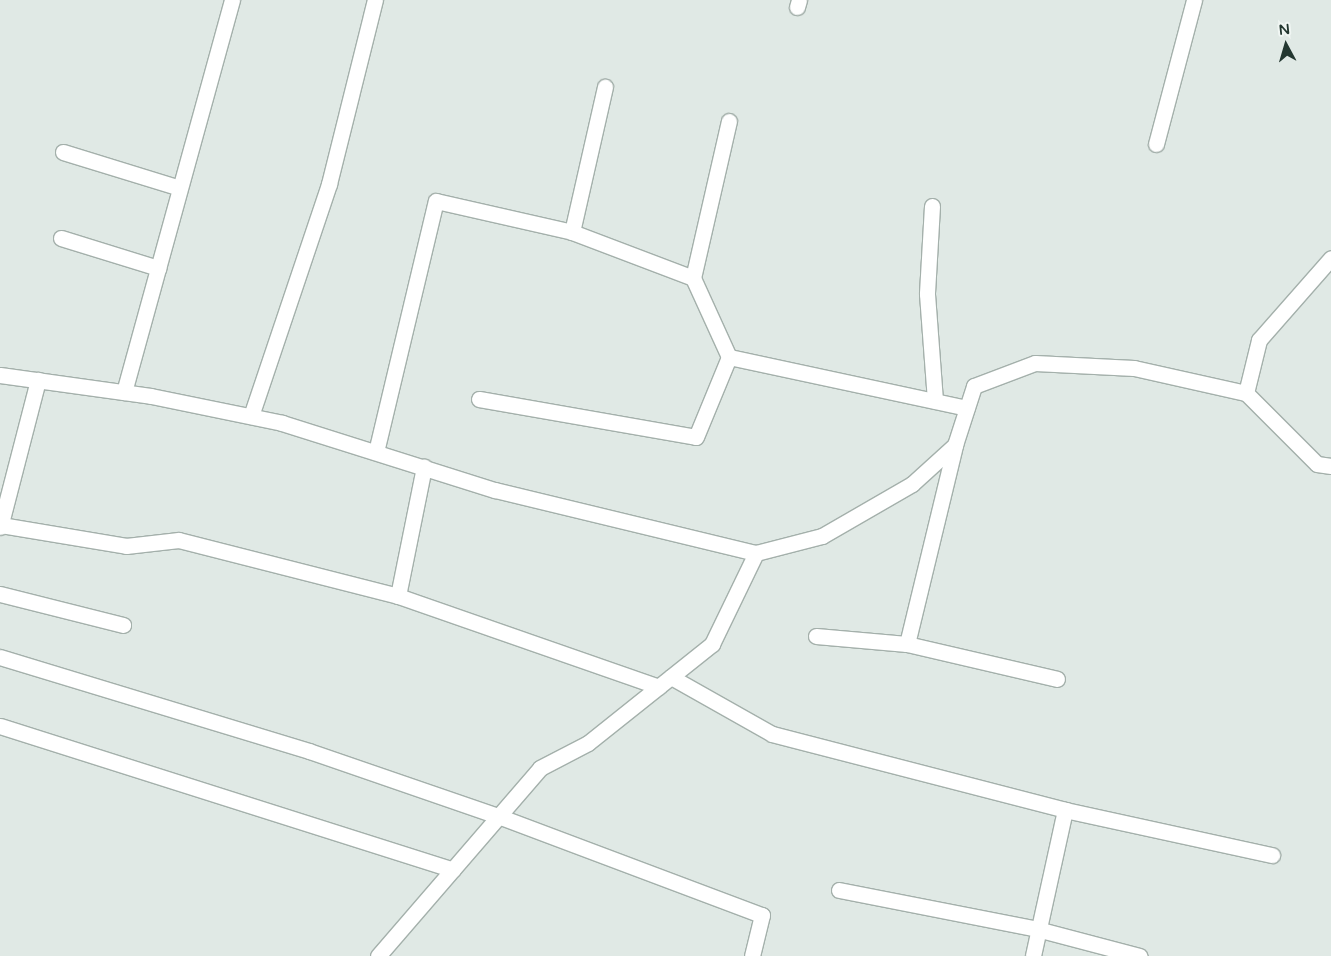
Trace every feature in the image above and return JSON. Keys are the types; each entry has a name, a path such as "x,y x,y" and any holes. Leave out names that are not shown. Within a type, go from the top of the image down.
{"street":[{"path":"124,392 232,0"},
{"path":"252,416 329,184 375,0"},
{"path":"1156,144 1194,0"},
{"path":"572,232 605,87"},
{"path":"479,399 696,437 729,357 693,278 729,121"},
{"path":"63,152 180,188"},
{"path":"376,452 436,201 572,232 693,278"},
{"path":"932,206 926,294 935,401"},
{"path":"61,238 158,268"},
{"path":"1246,393 1259,340 1331,258"},
{"path":"729,357 967,408"},
{"path":"907,644 955,445 974,386 1035,363 1134,368 1246,393 1317,464 1331,466"},
{"path":"0,375 124,392 252,416 376,452 495,490 756,553 822,536 912,484 955,445"},
{"path":"38,380 0,526 126,546 179,540 398,596 659,687"},
{"path":"398,596 424,468"},
{"path":"378,956 540,768 588,743 712,644 756,553"},
{"path":"0,594 123,625"},
{"path":"816,636 907,644 1057,679"},
{"path":"0,657 309,751 498,816 762,915 752,956"},
{"path":"671,677 772,734 1065,810 1272,856"},
{"path":"0,726 452,870"},
{"path":"1033,956 1037,929 1065,810"},
{"path":"839,890 1037,929 1139,956"}]}
